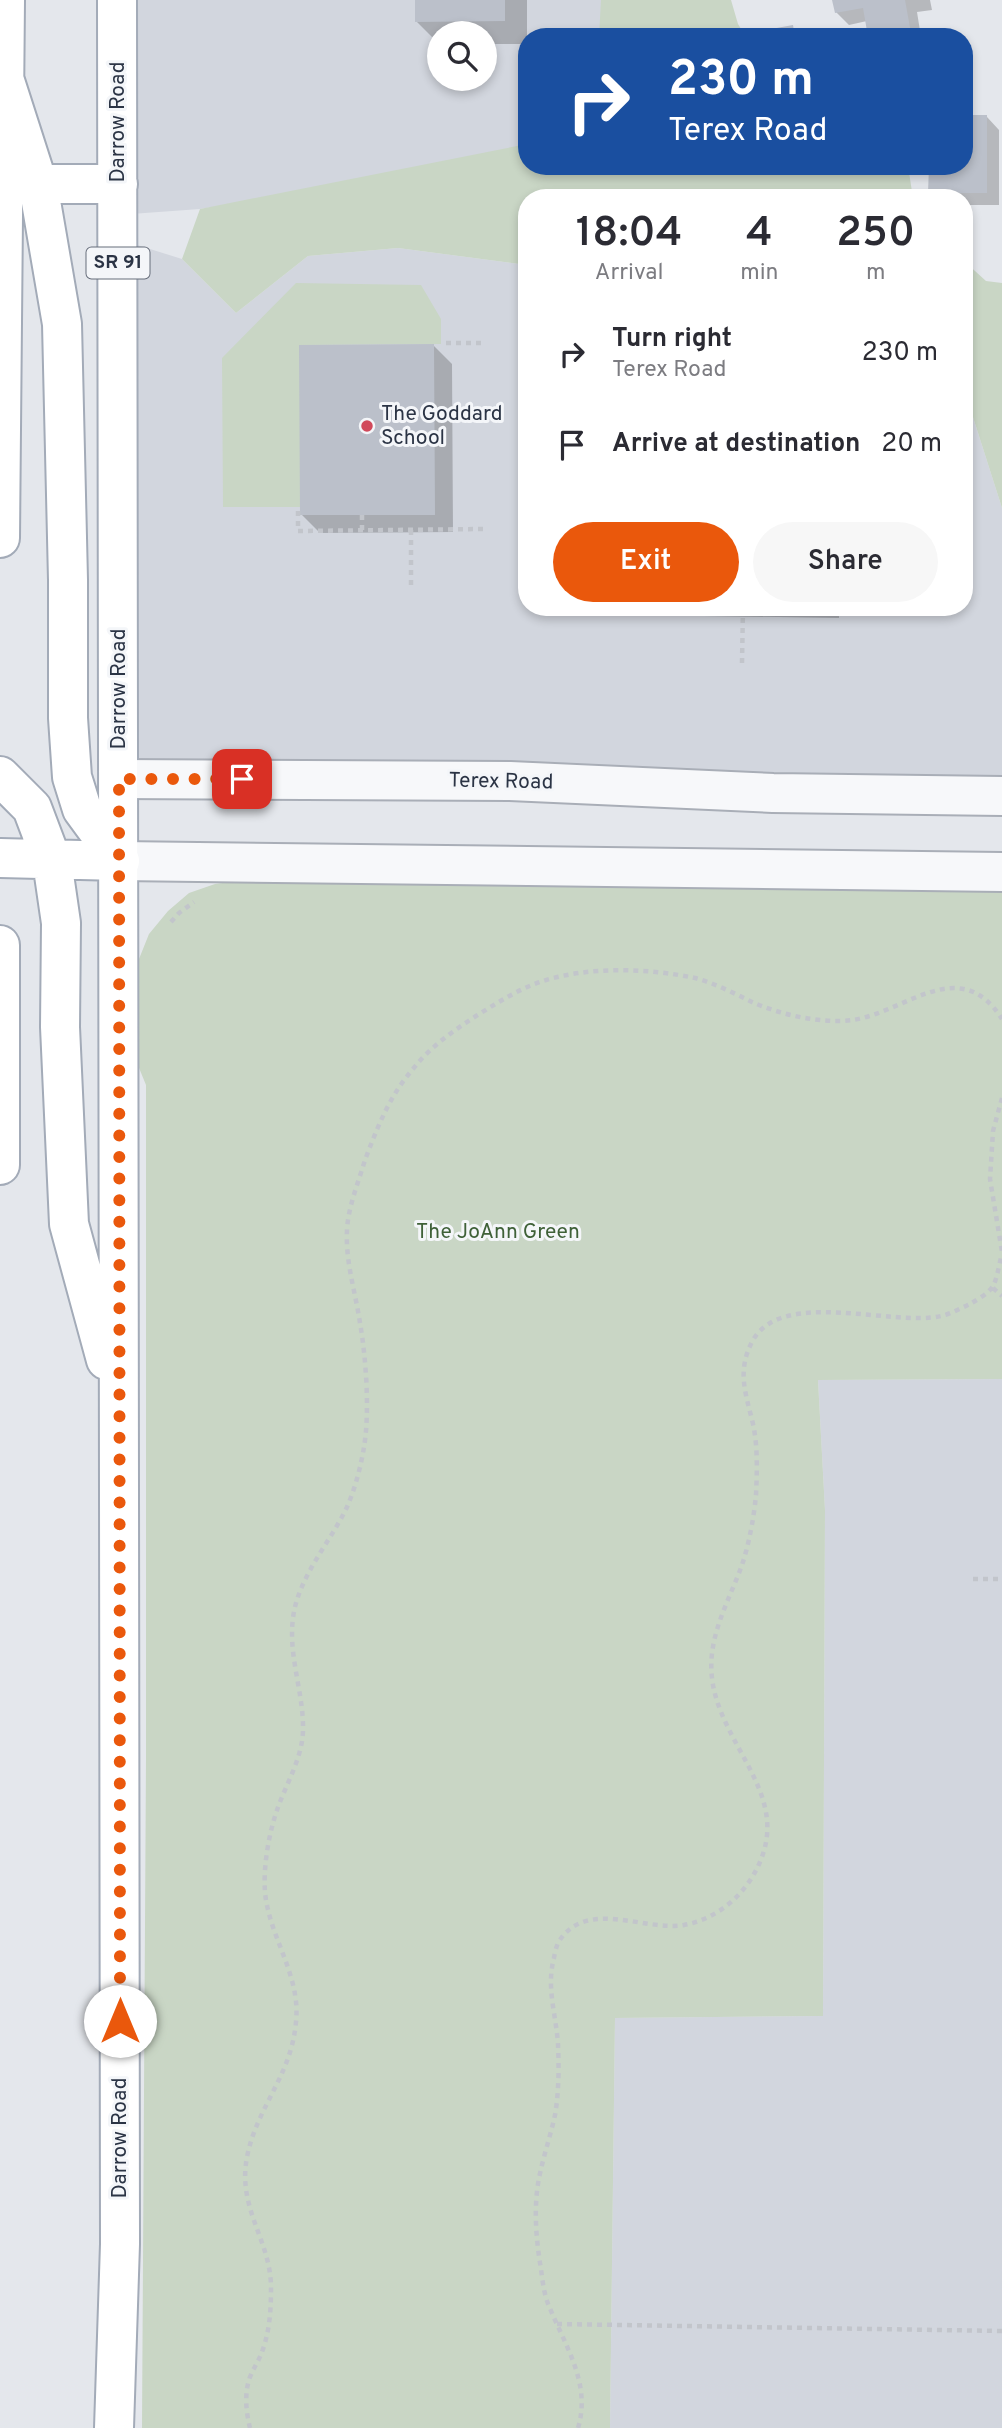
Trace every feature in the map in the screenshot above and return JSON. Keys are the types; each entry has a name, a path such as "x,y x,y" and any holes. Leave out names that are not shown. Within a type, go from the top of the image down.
{"main road":[{"path":"0,538 5,0"},
{"name":"Darrow Road","path":"114,2428 120,2244 117,0"},
{"path":"4,78 38,184 62,324 68,580 68,718 72,777 82,810 120,861"},
{"path":"38,184 118,184"},
{"path":"0,775 32,808 52,861 61,923 60,1027 69,1224 120,1409"},
{"name":"Terex Road","path":"0,775 119,779"},
{"path":"0,858 120,861"},
{"path":"0,945 0,1165"}],"street":[{"name":"Terex Road","path":"119,779 510,781 773,793 1002,796"},
{"path":"120,861 1002,872"}],"path":[{"path":"446,343 484,343"},
{"path":"298,511 298,531 484,529"},
{"path":"362,515 362,530"},
{"path":"411,530 411,585"},
{"path":"742,663 743,616"},
{"path":"171,922 178,913 194,902"},
{"path":"250,2428 246,2410 248,2381 263,2353 270,2322 272,2281 265,2251 250,2215 245,2193 246,2160 256,2127 283,2076 292,2051 297,2016 294,1985 272,1924 265,1890 275,1816 297,1760 303,1733 291,1636 293,1610 305,1580 347,1506 365,1444 364,1357 346,1242 348,1219 376,1130 397,1090 414,1067 460,1027 515,992 545,980 573,974 636,972 700,979 765,1008 827,1020 853,1020 938,988 957,988 974,992 988,1001 1002,1018"},
{"path":"578,2428 582,2416 582,2388 545,2297 536,2220 538,2184 555,2112 558,2041 551,2005 550,1972 558,1943 574,1927 594,1919 682,1926 711,1916 737,1898 754,1874 765,1847 768,1816 761,1789 730,1735 718,1707 711,1676 712,1648 743,1563 756,1499 757,1458 753,1423 746,1403 743,1371 753,1340 768,1323 787,1317 853,1312 939,1317 974,1302 993,1288 1002,1253 989,1179 993,1131 1002,1098"},
{"path":"993,1288 1002,1296"},
{"path":"973,1579 1002,1579"},
{"path":"557,2324 1002,2331"}],"shaded area":[{"path":"132,0 617,0 616,28 518,28 518,160 200,209 131,214"},
{"path":"118,239 182,259 236,313 308,256 398,248 518,264 518,616 973,616 973,417 1002,508 1002,796 119,779"},
{"path":"1002,1379 1002,2428 610,2428 615,2018 823,2016 825,1510 818,1380"}],"green space":[{"path":"601,0 731,0 740,28 599,28"},
{"path":"518,146 518,175 909,175 912,189 518,189 518,264 398,248 308,256 236,313 182,259 200,209"},
{"path":"973,269 986,281 1002,283 1002,508 973,417"},
{"path":"296,283 421,285 441,319 441,344 300,345 300,507 223,507 222,358"},
{"name":"The JoAnn Green","path":"252,879 1002,886 1002,1379 818,1380 825,1510 823,2016 615,2018 610,2428 142,2428 146,1085 137,1063 137,981 139,959 149,934 168,911 189,893 215,884"}],"building":[{"path":"415,0 505,0 505,21 415,22"},
{"path":"832,0 905,0 910,28 866,28 863,8 835,13"},
{"path":"973,115 987,115 987,193 973,193 973,189 928,189 929,175 973,175"},
{"name":"The Goddard School","path":"434,344 435,515 300,515 299,345"}],"place":[{"name":"The Goddard School","path":"367,426"}],"route":[{"path":"120,2021 119,779 242,779"}]}
